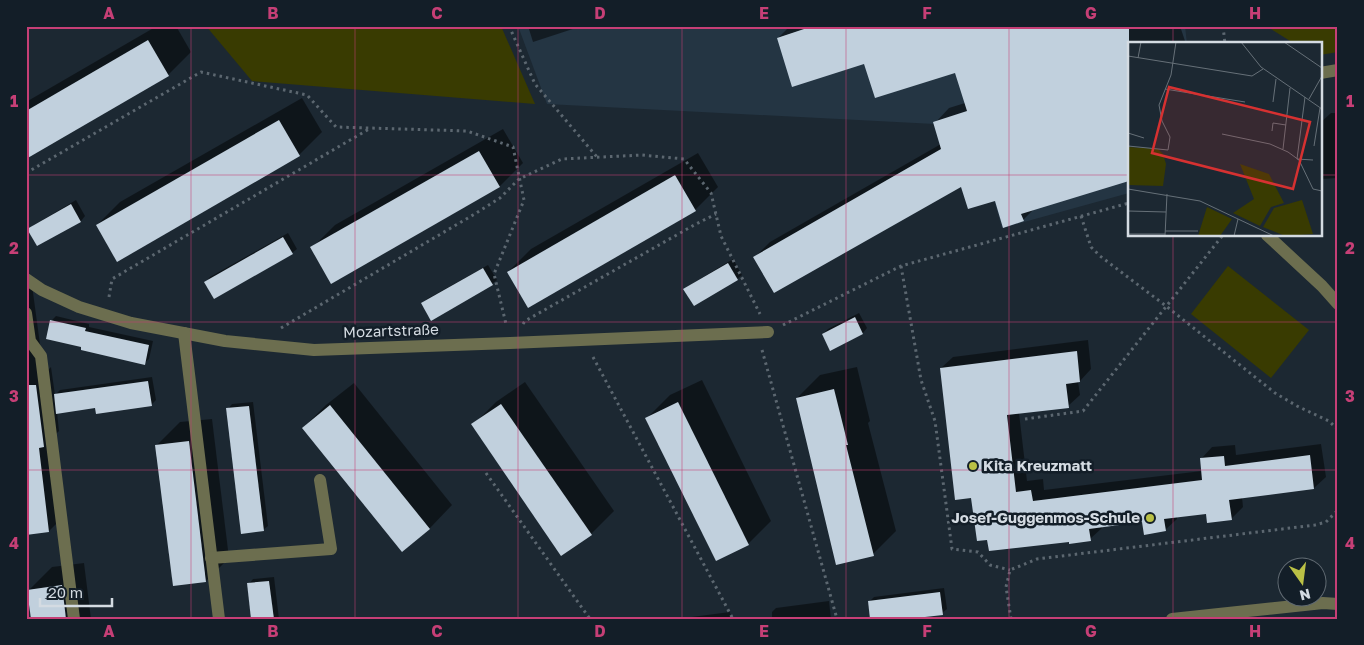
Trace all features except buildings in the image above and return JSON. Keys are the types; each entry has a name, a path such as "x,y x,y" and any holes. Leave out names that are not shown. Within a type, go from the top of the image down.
{"street":[{"path":"1322,74 1338,70"},
{"path":"1268,236 1322,286 1338,304"},
{"name":"Mozartstraße","path":"27,284 79,307 131,323 225,341 314,350 763,332"},
{"path":"26,313 30,341 41,356 74,619"},
{"path":"184,333 219,619"},
{"path":"211,558 331,549 320,480"},
{"path":"1172,619 1323,603 1338,604"}],"path":[{"path":"509,26 535,84 597,157"},
{"path":"1223,26 1225,42"},
{"path":"26,173 200,72 307,95 336,128 467,131 513,147 524,200 494,274 510,343"},
{"path":"106,315 112,279 370,129"},
{"path":"254,344 500,198 519,179 562,159 642,155 684,159 711,193 721,236 763,332 837,619"},
{"path":"763,332 901,266 1128,203"},
{"path":"510,343 525,321 716,214"},
{"path":"1081,216 1091,246 1100,256 1275,393 1329,421 1338,430"},
{"path":"1025,418 1083,411 1222,236"},
{"path":"901,266 921,380 935,420 952,549 978,552 990,565 1010,570 1037,559 1315,525 1326,522 1338,510"},
{"path":"584,340 733,619"},
{"path":"486,473 590,619"},
{"path":"1010,570 1006,587 1011,619"}],"shaded area":[{"path":"206,26 501,26 535,104 252,81"},
{"path":"518,26 1185,26 1187,42 1128,42 1128,193 1002,228 973,126 547,104"},
{"path":"1266,26 1338,26 1338,52 1322,55 1322,42 1292,42"},
{"path":"1228,266 1309,330 1271,378 1191,314"}],"place":[{"name":"Kita Kreuzmatt","path":"973,466"},
{"name":"Josef-Guggenmos-Schule","path":"1150,518"}]}
